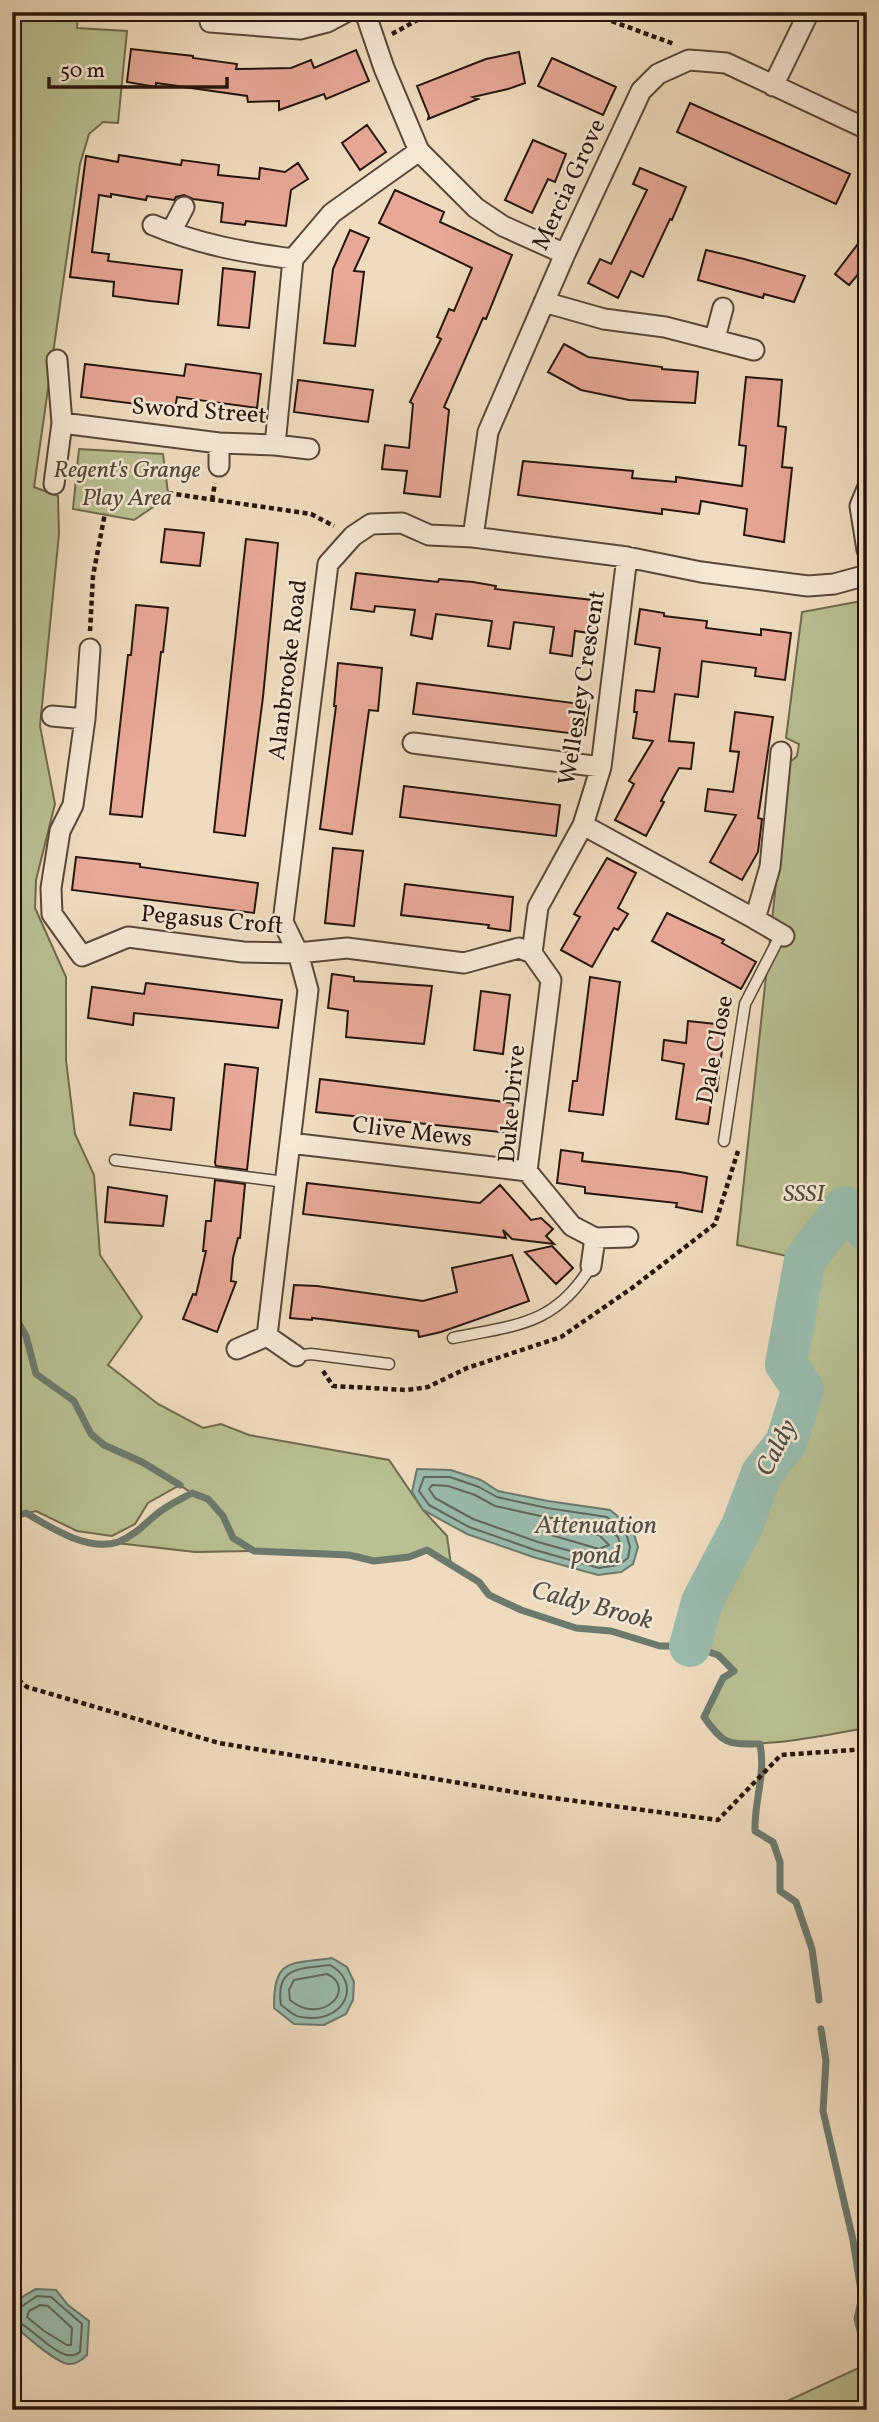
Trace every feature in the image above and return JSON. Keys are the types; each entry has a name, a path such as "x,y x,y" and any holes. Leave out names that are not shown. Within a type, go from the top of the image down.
{"street":[{"path":"210,22 277,20 300,29 327,22 346,12"},
{"path":"365,12 419,151 475,208 503,226 565,254"},
{"path":"773,86 809,12"},
{"name":"Mercia Grove","path":"473,537 488,432 565,254 641,91 658,74 689,60 726,63 867,129"},
{"path":"184,207 162,228 189,240 234,251 293,259 332,213 419,151"},
{"name":"Sword Street","path":"62,423 219,443 275,445 293,259"},
{"path":"544,302 604,319 665,327 754,350"},
{"path":"715,338 723,308"},
{"path":"54,484 62,423 57,360"},
{"path":"219,443 219,466"},
{"path":"275,445 309,449"},
{"path":"867,489 860,506 867,551"},
{"name":"Alanbrooke Road","path":"267,1336 308,990 298,953 283,922 328,564 353,536 371,524 402,523 429,535 473,537 627,557 701,572 808,586 834,584 867,575"},
{"name":"Wellesley Crescent","path":"532,953 538,907 583,825 601,767 627,557"},
{"name":"Pegasus Croft","path":"90,649 85,719 73,805 60,831 51,888 52,914 82,956 128,937 243,952 298,953"},
{"path":"52,716 85,719"},
{"path":"413,743 601,767"},
{"path":"755,919 770,867 782,752"},
{"name":"Dale Close","path":"583,825 783,935"},
{"path":"298,953 347,948 464,963 519,948 532,953"},
{"name":"Duke Drive","path":"532,953 551,980 527,1171 572,1226 595,1238"},
{"name":"Clive Mews","path":"290,1143 527,1171"},
{"path":"591,1266 595,1238 628,1237"},
{"path":"237,1349 267,1336 296,1356"}],"lane":[{"name":"Dale Close","path":"724,1141 745,1004 783,935"},
{"path":"115,1160 285,1182"},
{"path":"453,1338 531,1321 551,1312 573,1293 591,1266"},
{"path":"296,1356 311,1354 388,1364"}],"path":[{"path":"376,43 432,12"},
{"path":"579,12 672,42 689,60"},
{"path":"606,19 608,12"},
{"path":"168,493 311,514 353,536"},
{"path":"90,649 93,576 105,513"},
{"path":"12,1674 27,1687 219,1743 538,1796 718,1820 781,1755 867,1749"}],"green space":[{"path":"12,12 78,12 77,28 127,31 118,123 103,122 89,134 80,164 34,487 58,496 59,534 40,726 55,804 36,880 35,908 66,977 66,1060 75,1134 94,1175 100,1255 142,1317 108,1365 158,1404 203,1428 221,1424 249,1435 389,1460 423,1510 447,1536 451,1565 427,1550 409,1557 374,1561 349,1555 254,1551 195,1552 117,1543 140,1530 161,1511 191,1493 180,1485 148,1503 135,1524 112,1536 77,1531 36,1511 12,1517 12,484 15,482 18,441 12,400"},
{"name":"Regent's Grange Play Area","path":"79,449 163,454 168,493 159,503 134,520 73,509"},
{"name":"SSSI","path":"867,600 867,1728 771,1743 735,1742 719,1736 704,1717 723,1678 734,1670 718,1655 690,1646 702,1602 742,1526 762,1473 786,1443 803,1389 786,1364 805,1260 737,1245 789,763 797,756 799,744 786,738 802,612"},
{"path":"867,2364 867,2410 768,2410"}],"water":[{"name":"Attenuation pond","path":"417,1469 451,1470 481,1480 498,1491 610,1510 632,1528 638,1547 633,1564 621,1572 598,1575 533,1557 467,1534 423,1510 412,1492"},
{"path":"332,1958 347,1967 354,1982 353,2000 346,2014 324,2025 294,2024 274,2008 277,1980 287,1966"},
{"path":"36,2289 56,2290 68,2305 89,2321 87,2355 79,2362 62,2362 12,2324 16,2302"}],"building":[{"path":"131,49 237,64 236,69 291,68 311,60 314,68 356,50 369,81 326,99 324,94 279,110 279,101 248,102 247,96 156,83 156,87 127,82"},
{"path":"519,52 525,83 473,97 478,99 428,119 417,86 486,59"},
{"path":"552,58 616,87 603,115 538,86"},
{"path":"690,103 850,174 836,204 677,132"},
{"path":"367,125 386,152 360,170 342,143"},
{"path":"533,140 566,154 555,182 548,179 532,213 505,200"},
{"path":"119,155 181,165 182,160 219,165 218,175 259,179 260,168 285,172 298,163 308,179 291,190 286,226 246,221 245,225 221,222 223,203 193,199 184,195 174,200 147,196 146,200 111,194 111,197 99,195 92,252 109,254 108,261 182,270 178,304 150,301 113,296 114,282 70,277 86,156 118,162"},
{"path":"640,168 686,187 643,277 631,271 618,298 588,283 600,259 611,264 647,190 633,184"},
{"path":"395,190 444,212 440,222 512,255 486,319 483,318 444,407 449,410 440,497 404,493 407,471 382,469 385,445 409,448 413,404 410,402 441,339 437,337 449,309 454,311 472,268 379,223"},
{"path":"350,230 369,238 354,271 364,272 355,346 324,343 333,269"},
{"path":"867,232 867,264 849,285 835,274"},
{"path":"706,250 805,276 794,302 764,294 763,298 698,280"},
{"path":"223,268 255,272 249,328 218,325"},
{"path":"564,344 588,357 698,372 695,403 629,400 581,390 548,372"},
{"path":"85,364 184,376 186,364 261,374 257,408 177,397 175,409 81,397"},
{"path":"746,377 782,380 778,426 786,427 782,467 792,468 784,542 744,535 747,509 701,501 699,514 662,509 662,514 518,495 523,461 633,471 632,478 676,482 676,477 742,486 746,446 739,445"},
{"path":"298,380 373,390 368,422 294,412"},
{"path":"165,529 204,533 200,566 161,562"},
{"path":"246,539 278,543 263,697 245,836 214,832"},
{"path":"356,573 438,582 439,579 473,582 496,586 495,589 601,601 596,634 575,631 572,656 550,653 554,627 514,622 510,649 488,646 492,621 436,614 432,639 411,635 415,610 375,606 374,612 351,609"},
{"path":"136,605 168,608 142,817 110,814"},
{"path":"640,609 664,613 664,616 707,621 706,628 761,635 761,629 791,633 785,680 755,676 756,668 702,661 698,697 675,694 669,741 694,743 691,769 679,768 646,836 615,820 634,784 629,781 653,741 633,738 637,712 634,712 636,690 654,692 660,648 635,644"},
{"path":"338,663 382,668 378,711 369,710 352,834 320,829 336,706"},
{"path":"417,683 589,705 585,735 413,714"},
{"path":"735,712 773,717 758,818 762,819 758,852 742,880 710,862 736,815 705,811 708,789 733,792 739,752 730,751"},
{"path":"404,786 560,805 556,836 400,817"},
{"path":"333,848 363,851 354,926 325,923"},
{"path":"76,857 140,864 140,867 258,883 254,913 72,890"},
{"path":"607,858 636,873 618,908 628,914 618,930 614,928 592,967 561,950 580,917 574,914"},
{"path":"405,884 513,897 510,931 488,928 489,925 401,915"},
{"path":"667,913 724,940 722,943 756,962 741,989 652,941"},
{"path":"332,974 354,977 354,981 432,986 424,1044 346,1037 348,1011 328,1008"},
{"path":"590,977 620,982 603,1115 569,1111 573,1081 577,1081"},
{"path":"146,983 282,1000 278,1028 134,1013 133,1025 88,1018 92,987 144,994"},
{"path":"481,991 510,995 503,1054 474,1050"},
{"path":"688,1021 725,1025 717,1091 713,1090 708,1124 676,1119 684,1064 662,1060 664,1040 686,1043"},
{"path":"225,1064 258,1068 247,1170 216,1166 215,1163"},
{"path":"320,1079 513,1103 509,1133 316,1112"},
{"path":"134,1093 174,1098 171,1130 130,1125"},
{"path":"561,1150 583,1153 582,1161 707,1177 702,1212 676,1207 677,1203 585,1193 585,1187 557,1183"},
{"path":"215,1180 245,1184 240,1238 233,1258 231,1281 236,1282 217,1332 183,1319 193,1294 196,1295 206,1251 203,1251 206,1221 211,1221"},
{"path":"307,1183 480,1203 500,1185 531,1220 541,1218 553,1229 546,1236 554,1244 512,1239 503,1230 506,1238 303,1214"},
{"path":"108,1187 167,1196 163,1226 105,1222"},
{"path":"552,1246 573,1268 556,1284 525,1252"},
{"path":"512,1255 529,1301 441,1332 419,1337 418,1331 312,1318 290,1318 294,1285 423,1301 457,1292 452,1268"}],"waterway":[{"path":"12,400 18,441 15,482 12,484"},
{"name":"Caldy","path":"690,1646 702,1602 742,1526 762,1473 786,1443 803,1389 786,1364 805,1260 845,1207 867,1231"},
{"path":"12,1311 26,1336 36,1374 74,1401 91,1434 104,1445 142,1462 180,1485"},
{"name":"Caldy Brook","path":"12,1517 26,1513 70,1537 95,1544 107,1544 129,1536 162,1510 192,1493 208,1499 223,1516 233,1538 254,1551 349,1555 374,1561 409,1557 427,1550 479,1582 489,1595 521,1610 576,1628 611,1631 660,1646 690,1646 718,1655 734,1671 723,1678 704,1717 727,1741 760,1744 762,1767 755,1831 773,1842 780,1862 780,1891 796,1902 812,1949 819,2000"},
{"name":"Caldy Brook","path":"821,2029 826,2061 823,2111 853,2240 862,2297 857,2319 866,2354"}]}
